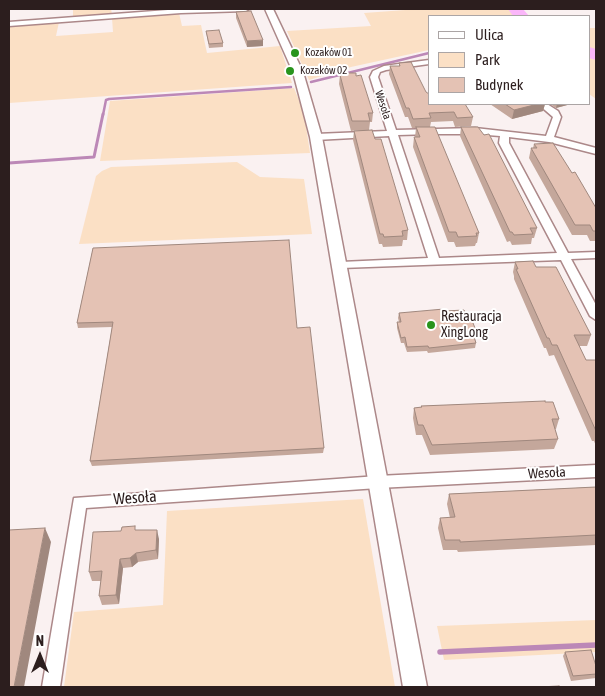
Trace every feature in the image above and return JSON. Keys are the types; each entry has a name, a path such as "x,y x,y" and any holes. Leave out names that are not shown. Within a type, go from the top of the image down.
{"street":[{"path":"9,24 181,11 246,9"},
{"path":"269,9 298,72 316,137 341,265 415,687"},
{"name":"Wesoła","path":"428,62 384,68 374,74 435,262"},
{"path":"543,105 555,113 557,117 549,139"},
{"name":"Wesoła","path":"316,137 454,130 505,133 570,142 596,151"},
{"path":"505,133 504,143 566,256 596,316"},
{"path":"341,265 596,255"},
{"name":"Wesoła","path":"51,687 79,502 378,482 596,471"}],"green space":[{"path":"73,9 111,9 112,14 73,17"},
{"path":"419,9 511,9 515,15 428,15 428,50 351,67 309,80 287,31 371,26 364,13"},
{"path":"179,13 182,26 201,25 207,53 280,46 292,83 9,103 9,25 59,22 56,36 113,32 112,18"},
{"path":"590,28 596,28 596,99 590,95"},
{"path":"294,88 304,113 310,153 100,161 110,101"},
{"path":"237,162 260,177 304,179 312,234 79,244 96,176 102,171 111,167"},
{"path":"363,499 395,687 64,687 74,612 163,605 167,511"},
{"path":"596,620 596,652 444,660 437,626"}],"building":[{"path":"251,11 263,40 247,41 236,12"},
{"path":"219,30 223,43 209,44 206,31"},
{"path":"411,62 428,93 428,105 466,105 473,117 457,118 454,112 429,113 431,118 413,119 409,108 406,108 390,66 400,66 399,63"},
{"path":"341,73 361,75 373,113 368,113 370,121 352,121"},
{"path":"506,105 534,105 514,110"},
{"path":"416,127 435,127 479,233 476,233 477,236 458,237 456,232 449,232 414,137 420,137"},
{"path":"461,127 478,127 484,135 489,134 537,228 530,228 533,234 514,235 510,232"},
{"path":"372,130 375,139 381,139 408,230 402,231 403,236 384,237 383,234 380,234 354,131"},
{"path":"553,143 572,173 575,172 596,208 596,231 593,231 590,225 575,225 531,148 537,148 534,144"},
{"path":"289,240 297,328 310,327 324,448 90,461 113,322 77,323 93,248"},
{"path":"533,261 536,267 556,267 591,335 574,335 586,360 596,360 596,431 557,345 552,345 549,338 547,338 516,269 518,269 515,262"},
{"path":"444,309 445,311 464,310 468,319 471,318 477,333 473,334 476,343 429,348 428,346 407,347 405,337 401,338 397,322 401,322 399,313"},
{"path":"553,402 559,419 552,419 558,439 432,445 423,425 418,425 414,408 421,406"},
{"path":"596,487 596,535 460,542 460,540 445,540 440,518 455,517 449,494"},
{"path":"135,526 135,530 157,530 156,550 136,553 130,558 120,559 116,595 99,596 102,571 89,572 93,532 121,531 122,527"},
{"path":"45,528 14,687 9,687 9,530"},
{"path":"591,650 596,666 596,674 573,676 565,652"}],"waterway":[{"path":"515,9 520,15"},
{"path":"590,52 596,55"},
{"path":"311,82 428,53"},
{"path":"103,115 106,100 109,99 291,87"},
{"path":"9,163 94,157 103,114"},
{"path":"440,652 596,645"}],"place":[{"name":"Kozaków 01","path":"295,53"},
{"name":"Kozaków 02","path":"290,71"},
{"name":"Restauracja XingLong","path":"431,325"}]}
